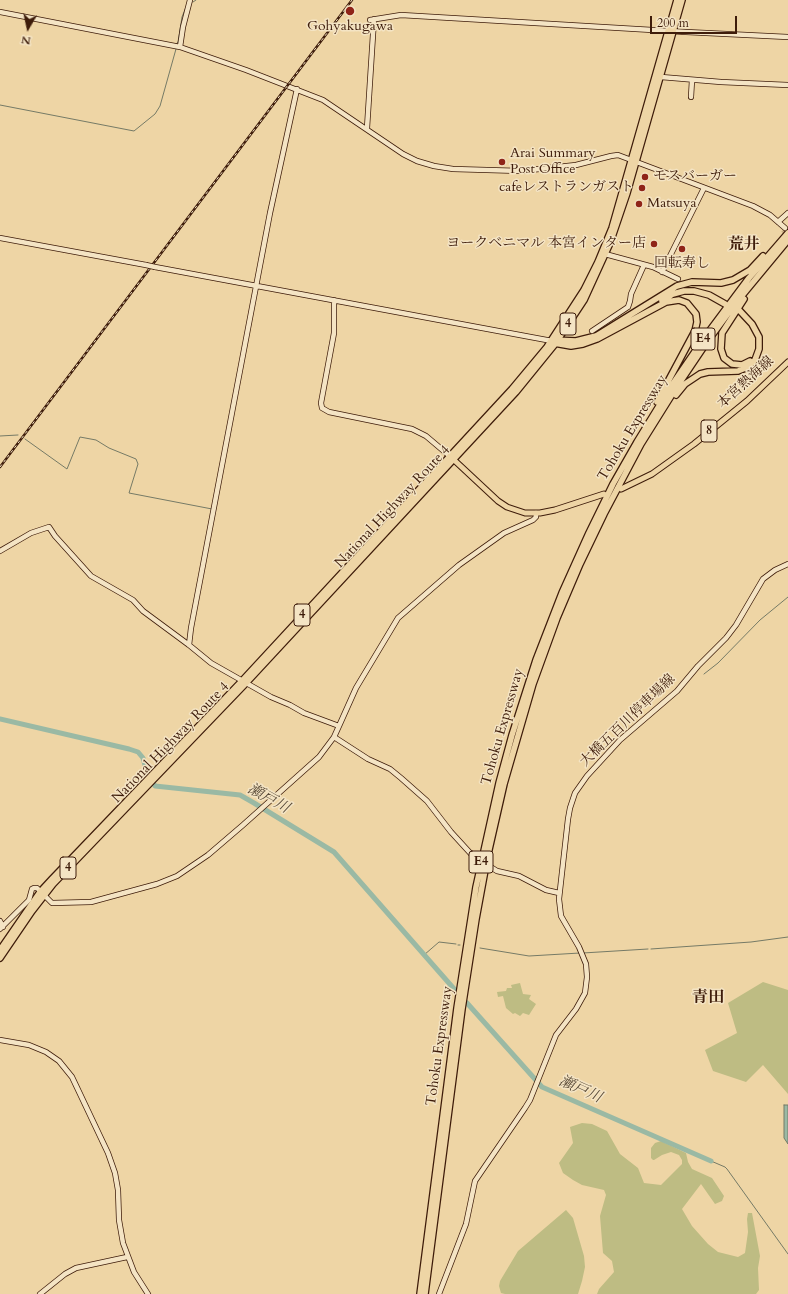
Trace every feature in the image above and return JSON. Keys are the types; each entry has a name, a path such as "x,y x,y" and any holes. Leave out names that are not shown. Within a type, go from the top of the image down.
{"highway":[{"name":"National Highway Route 4","path":"555,341 582,294 598,262 612,228 661,77 677,0"},
{"name":"National Highway Route 4","path":"0,958 58,872 145,785 244,682 529,376 555,341 584,300 606,254 622,208 671,31 682,0"},
{"path":"555,341 576,341 596,336 682,284 692,282 721,283 738,278 750,270 786,230"},
{"name":"Tohoku Expressway","path":"420,1294 462,970 476,887 499,783 520,707 548,628 589,533 632,455 664,398 705,337 786,230"},
{"name":"Tohoku Expressway","path":"424,1294 467,970 481,888 504,784 533,684 559,612 591,540 632,455 689,368 735,304 788,240"},
{"path":"632,455 689,380 700,374 708,372 738,371 748,367 755,360 759,349 759,337 752,324 738,311 755,337 756,351 751,360 746,364 739,366 728,362 723,356 720,346 722,333 771,260"},
{"path":"555,341 576,345 597,339 659,304 669,296 689,291 704,293 726,302 710,292 700,289 689,288 670,290"},
{"path":"632,455 642,430 685,351 696,326 696,314 688,303 676,300 659,304"},
{"name":"National Highway Route 4","path":"0,950 42,894"}],"main road":[{"name":"本宮熱海線","path":"621,488 652,474 694,444 747,402 788,362"},
{"path":"451,458 493,498 503,505 519,511 536,513 555,510 604,494"}],"street":[{"path":"180,47 183,27 190,0"},
{"path":"0,12 180,47 297,89 323,100 367,128 403,154 418,161 443,168 521,171 576,165 618,155 753,206 770,215 786,230"},
{"path":"367,128 372,20 401,15 788,37"},
{"path":"661,77 788,85"},
{"path":"691,97 692,80"},
{"path":"189,645 256,286 297,89"},
{"path":"662,272 704,188"},
{"path":"778,222 788,213"},
{"path":"0,238 555,341"},
{"path":"606,254 654,267 678,279"},
{"path":"592,331 628,307 631,294 644,265"},
{"path":"334,300 334,333 321,403 322,408 329,412 412,429 426,436 451,458"},
{"path":"1,928 29,900 33,888 37,888 52,903 91,902 164,882 177,876 208,855 319,757 334,737 356,688 398,618 458,565 504,533 533,520 536,517 536,513"},
{"path":"0,551 31,533 49,527 58,540 91,576 133,600 144,611 211,663 304,713 339,726"},
{"name":"大橋五百川停車場線","path":"439,1294 466,1224 475,1181 525,1108 556,1035 576,1009 585,993 587,970 582,953 561,916 559,902 570,808 575,793 581,782 622,738 677,691 698,666 726,638 736,625 763,579 775,570 788,564"},
{"path":"334,737 368,759 390,769 401,778 427,802 477,859"},
{"path":"489,866 497,871 519,876 546,890 559,893"},
{"path":"0,921 1,928"},
{"path":"0,1040 29,1045 46,1052 66,1068 78,1086 92,1121 108,1153 115,1173 118,1190 121,1237 127,1257 134,1272 148,1294"},
{"path":"40,1294 65,1274 76,1268 127,1257"}],"shaded area":[{"path":"763,982 788,990 788,1094 763,1065 746,1082 713,1071 705,1050 737,1033 728,1003"},
{"path":"520,983 523,994 531,995 529,999 536,1004 529,1015 523,1013 520,1016 515,1013 513,1014 506,1008 503,996 498,997 497,992 506,991 507,988 512,988 511,985"},
{"path":"784,1105 788,1105 788,1144 784,1138"},
{"path":"582,1123 592,1124 607,1131 620,1154 638,1168 644,1183 661,1185 682,1164 682,1160 679,1155 671,1152 653,1160 651,1158 651,1148 655,1143 661,1141 686,1153 688,1162 692,1169 712,1178 724,1196 722,1201 715,1204 701,1184 682,1209 692,1226 708,1244 718,1252 738,1257 745,1253 748,1232 748,1213 752,1213 760,1256 758,1268 759,1290 756,1294 597,1294 599,1289 614,1272 612,1261 603,1253 600,1216 606,1195 604,1190 582,1185 573,1180 563,1173 559,1163 573,1143 570,1127"},
{"path":"566,1210 573,1218 584,1256 585,1267 578,1294 501,1293 499,1286 500,1281 518,1251"}],"waterway":[{"path":"176,44 178,42 182,17 186,7"},
{"path":"0,105 134,131 155,114 160,106 176,49"},
{"path":"0,436 18,435"},
{"path":"25,439 67,469 80,437 96,440 109,448 136,459 138,464 129,493 212,509"},
{"path":"704,674 718,663 760,620 788,597"},
{"name":"瀬戸川","path":"0,719 138,752 143,758 147,772 155,786 240,795 254,803 334,852 455,990"},
{"path":"651,949 751,942 788,937"},
{"path":"424,955 439,942 456,944"},
{"path":"480,948 529,956 580,953"},
{"path":"583,953 648,949"},
{"name":"瀬戸川","path":"467,1003 542,1087 711,1161"},
{"path":"711,1161 727,1169 788,1254"}],"tunnel":[{"path":"783,230 788,236"}],"railway":[{"path":"0,467 352,0"}],"place":[{"name":"Gohyakugawa","path":"350,11"},
{"name":"Arai Summary Post Office","path":"502,162"},
{"name":"モスバーガー","path":"645,177"},
{"name":"cafeレストランガスト","path":"642,188"},
{"name":"Matsuya","path":"639,204"},
{"name":"ヨークベニマル 本宮インター店","path":"654,244"},
{"name":"回転寿し","path":"682,249"}],"district":[{"name":"荒井","path":"744,245"},
{"name":"青田","path":"708,998"}]}
